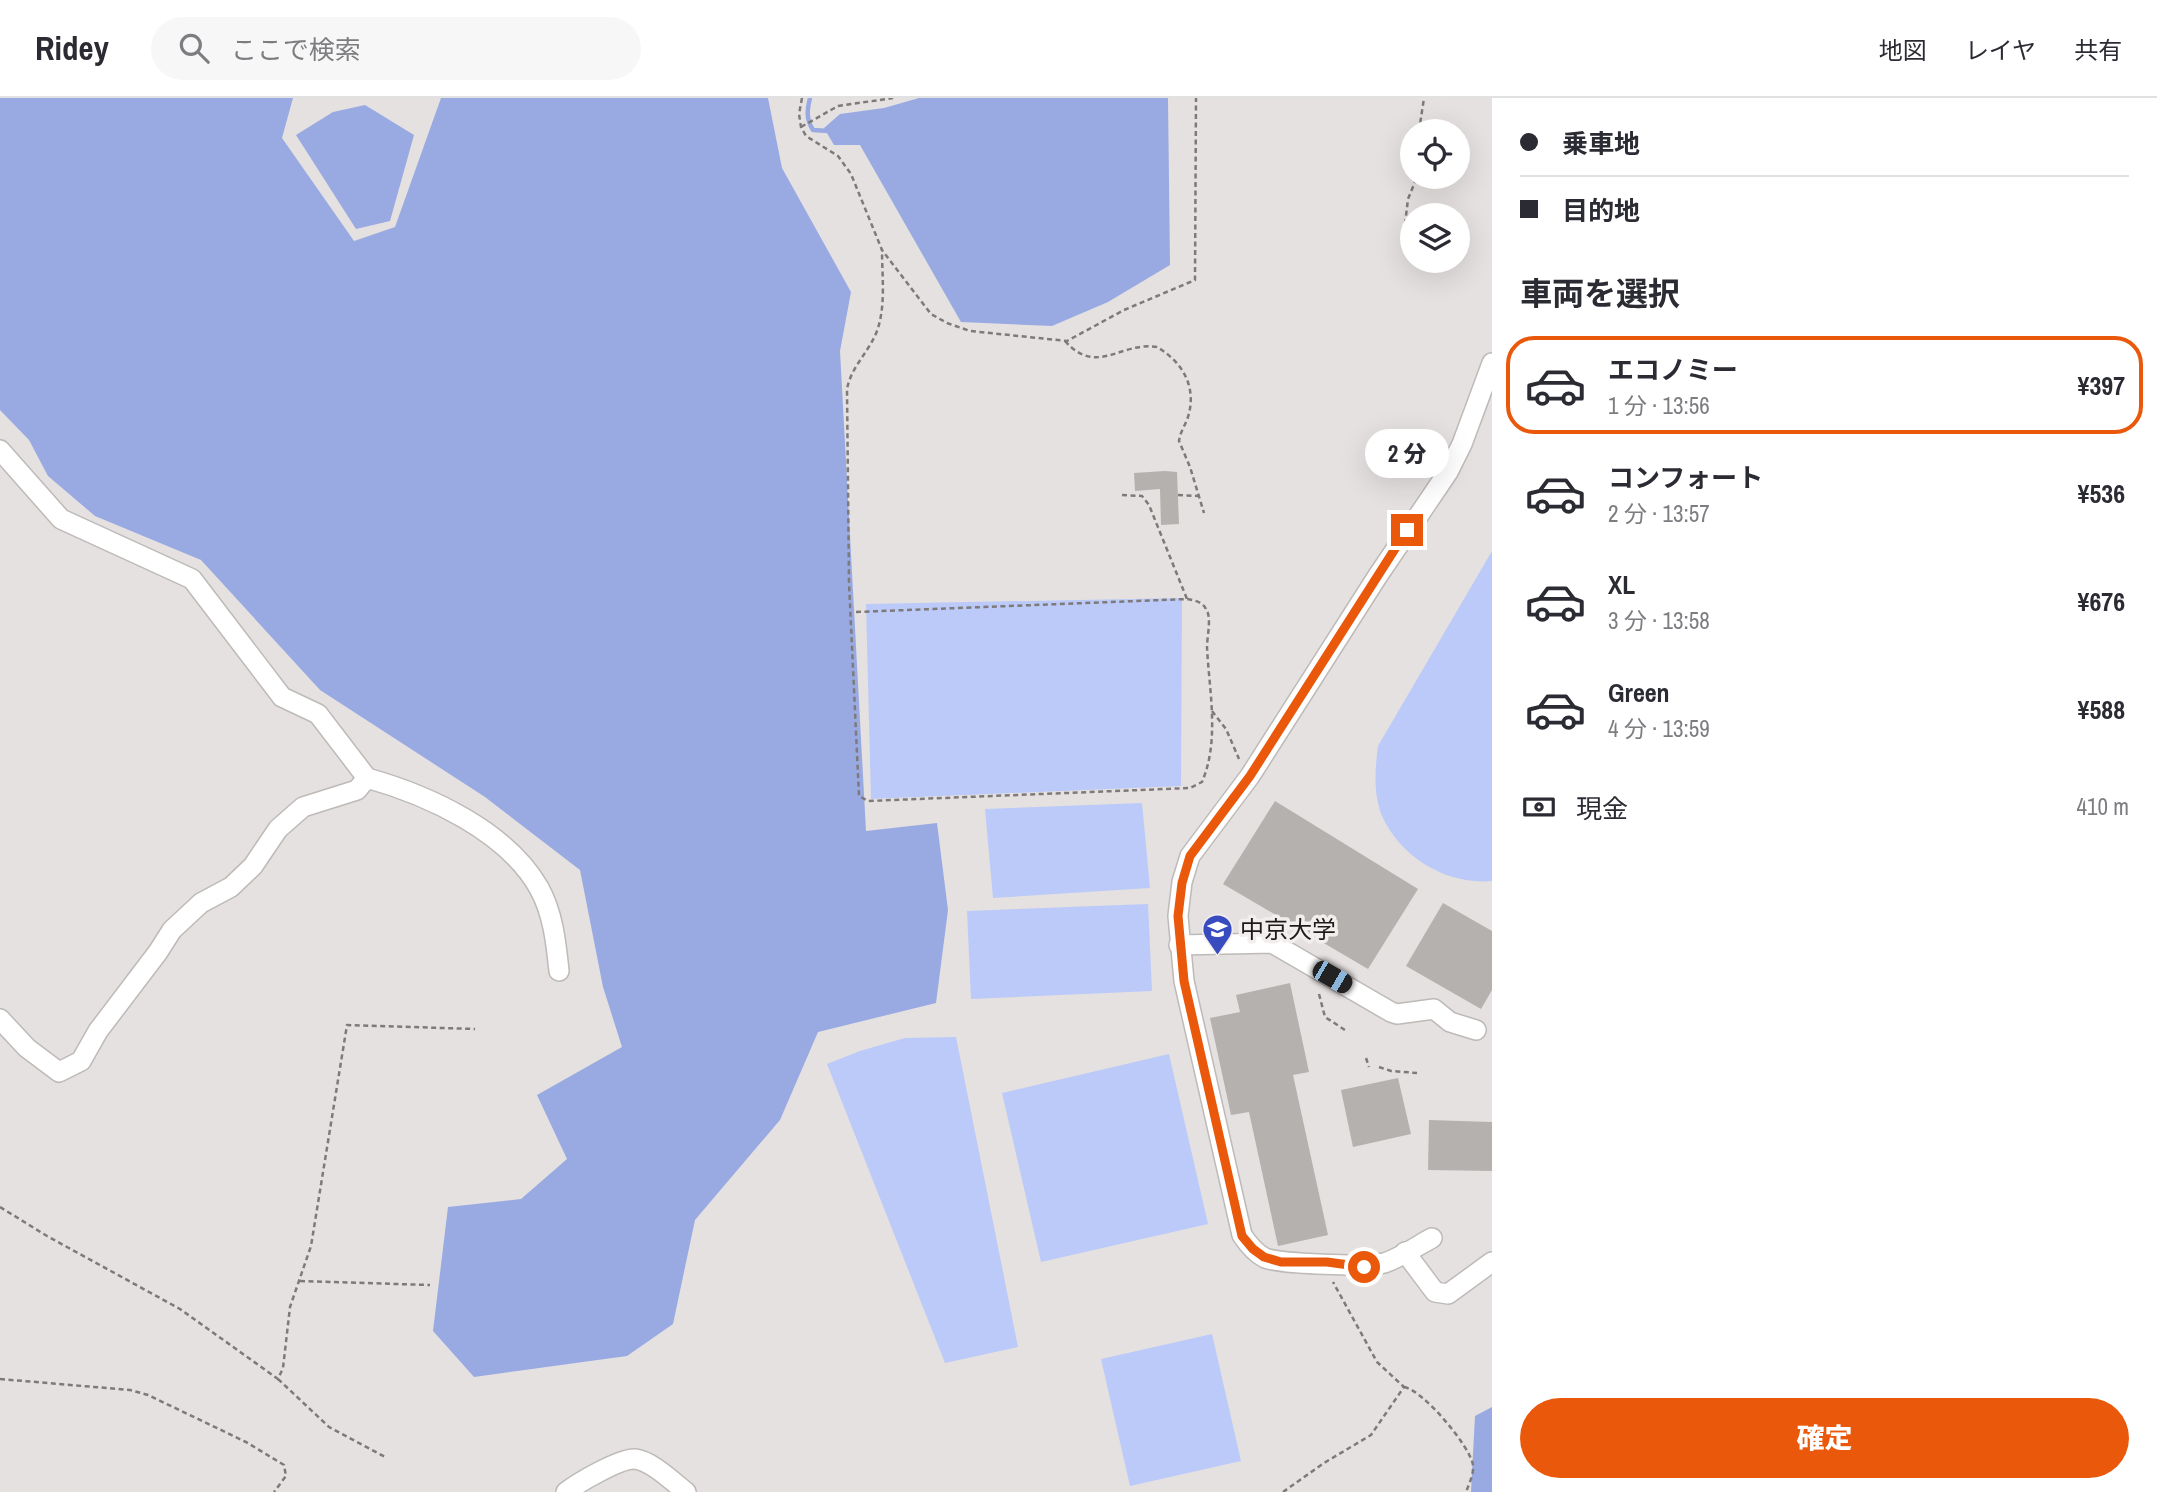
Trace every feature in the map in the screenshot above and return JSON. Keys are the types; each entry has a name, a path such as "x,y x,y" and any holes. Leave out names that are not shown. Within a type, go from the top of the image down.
{"street":[{"path":"1432,1238 1386,1262 1364,1267 1327,1262 1281,1262 1264,1257 1242,1236 1190,1007 1179,944 1178,916 1182,883 1190,856 1250,776 1448,472 1462,444 1492,363"},
{"path":"0,450 61,519 192,579 282,697 318,714 367,778 420,794 494,838 526,867 541,890 555,930 559,971"},
{"path":"0,1020 27,1048 60,1072 82,1060 98,1031 158,953 172,930 201,903 232,887 253,866 278,829 303,807 357,790 367,778"},
{"path":"1179,944 1272,943 1391,1012 1397,1014 1434,1009 1450,1022 1476,1030"},
{"path":"1405,1252 1436,1292 1448,1294 1492,1262"},
{"path":"566,1492 605,1470 634,1459 644,1462 686,1492"}],"path":[{"path":"802,98 799,114 806,136 838,156 851,174 882,250 931,313 947,323 970,331 1065,341 1076,338 1124,310 1195,280 1196,98"},
{"path":"801,127 838,106 893,98"},
{"path":"1421,119 1424,98"},
{"path":"856,612 1187,599 1198,602 1206,608 1208,617 1212,711 1202,782 1190,788 868,801 859,796 849,583 847,389 849,377 876,333 881,313 882,250"},
{"path":"1065,341 1088,358 1149,346 1157,347 1183,370 1191,395 1190,408 1179,441 1204,513"},
{"path":"1122,495 1142,496 1150,505 1187,599"},
{"path":"1178,495 1199,496"},
{"path":"1212,711 1226,729 1241,765 1250,776"},
{"path":"1320,994 1325,1017 1345,1030"},
{"path":"278,1380 283,1368 290,1307 311,1246 346,1026 475,1029"},
{"path":"1366,1058 1369,1067"},
{"path":"1379,1067 1417,1073"},
{"path":"0,1207 180,1309 278,1380 329,1427 387,1458"},
{"path":"1327,1262 1331,1278 1377,1362 1404,1387 1418,1393 1433,1408 1471,1459 1473,1470 1466,1492"},
{"path":"299,1281 430,1285"},
{"path":"0,1379 130,1390 148,1395 246,1442 284,1465 286,1475 274,1492"},
{"path":"1283,1492 1371,1435 1404,1387"}],"shaded area":[{"path":"0,98 293,98 282,138 354,241 395,227 441,98 768,98 782,168 851,292 840,351 866,831 937,823 948,910 936,1003 818,1032 780,1120 695,1220 673,1324 627,1356 474,1377 433,1331 448,1207 521,1199 567,1159 537,1095 622,1047 603,987 580,870 485,797 320,690 201,560 95,516 48,476 29,440 0,410"},
{"path":"919,98 1168,98 1170,265 1108,302 1052,326 961,322 860,145 834,145 824,128 840,114 884,108"},
{"path":"365,105 414,135 390,221 356,229 296,135 333,112"},
{"path":"1492,551 1492,881 1475,881 1442,873 1427,866 1401,844 1382,816 1377,799 1376,772 1378,746"},
{"path":"1182,598 1181,786 871,799 866,604"},
{"path":"1142,803 1150,888 993,898 985,809"},
{"path":"1148,904 1152,991 971,999 967,911"},
{"path":"956,1037 1018,1347 945,1363 827,1064 905,1038"},
{"path":"1169,1054 1208,1224 1041,1262 1002,1093"},
{"path":"1212,1334 1241,1461 1130,1486 1101,1359"},
{"path":"1492,1407 1492,1492 1471,1492 1475,1416"}],"building":[{"path":"1177,472 1179,524 1161,525 1160,489 1135,491 1134,473"},
{"path":"1275,801 1418,889 1368,969 1223,884"},
{"path":"1443,903 1492,931 1492,990 1481,1009 1406,966"},
{"path":"1290,983 1309,1072 1293,1075 1328,1235 1278,1246 1249,1112 1231,1115 1210,1018 1240,1012 1236,995"},
{"path":"1398,1078 1411,1134 1353,1147 1341,1090"},
{"path":"1429,1120 1492,1122 1492,1171 1428,1170"}],"waterway":[{"path":"810,98 808,114 813,130 829,131"}],"place":[{"name":"中京大学","path":"1217,956"}],"route":[{"path":"1364,1267 1327,1262 1281,1262 1264,1257 1242,1236 1184,981 1178,916 1182,883 1190,856 1250,776 1407,530"}]}
